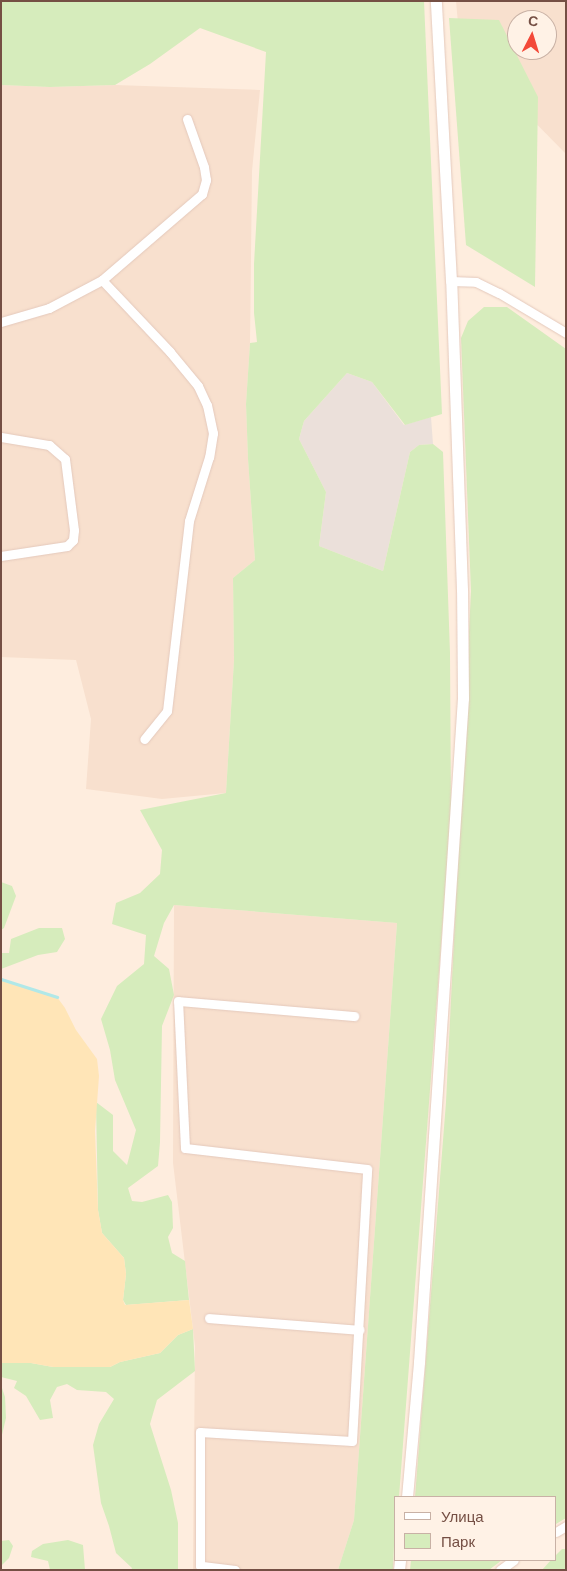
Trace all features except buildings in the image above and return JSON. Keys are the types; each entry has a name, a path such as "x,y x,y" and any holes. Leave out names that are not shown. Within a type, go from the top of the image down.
{"main road":[{"path":"407,1496 420,1342 462,698 462,590 451,281 436,1"}],"street":[{"path":"1,322 49,308 102,280 202,194 206,180 204,167 187,119"},
{"path":"102,280 170,352 198,386 207,405 213,433 209,457 200,479 188,529 168,711 144,739"},
{"path":"451,281 476,282 499,293 566,333"},
{"path":"1,437 49,445 65,460 74,530 73,540 67,546 1,556"},
{"path":"236,1570 200,1568 200,1432 352,1441 360,1330 367,1168 185,1148 178,1001 354,1016"},
{"path":"209,1318 360,1330"},
{"path":"500,1570 513,1561"}],"shaded area":[{"path":"456,1 566,1 566,154 460,46"},
{"path":"1,85 50,87 115,85 260,90 252,171 250,343 246,404 255,560 233,578 234,660 226,793 162,799 86,789 91,719 76,660 1,657"},
{"path":"347,373 372,382 404,425 431,417 433,444 419,445 410,452 383,571 319,546 326,492 299,439 304,421"},
{"path":"174,905 397,923 354,1520 338,1570 193,1570 195,1346 173,1163"}],"green space":[{"path":"1,1 424,1 442,414 405,425 372,382 347,373 304,421 299,439 326,492 319,546 383,571 410,452 419,445 433,444 443,452 450,653 451,814 399,1496 394,1496 393,1570 338,1570 354,1520 397,923 174,905 164,923 154,956 169,969 174,995 162,1026 158,1166 128,1188 132,1201 142,1202 168,1195 172,1202 173,1228 168,1237 172,1253 185,1261 189,1300 126,1305 123,1300 126,1274 124,1258 102,1233 98,1210 96,1102 113,1115 113,1151 127,1165 136,1130 115,1080 110,1050 101,1019 117,986 144,964 146,935 112,924 116,903 140,893 160,874 162,850 140,810 226,793 234,660 233,578 255,560 246,404 250,343 257,342 254,313 254,264 266,52 200,28 150,64 115,85 50,87 1,85"},
{"path":"449,18 499,20 507,36 507,60 519,60 538,97 535,287 466,245"},
{"path":"484,307 507,307 566,349 566,1518 557,1523 557,1496 415,1496 446,1102 471,591 461,338 468,321"},
{"path":"1,882 12,886 16,896 4,928 1,930"},
{"path":"39,928 62,928 65,939 57,952 38,955 1,969 1,953 9,953 11,939"},
{"path":"193,1329 195,1371 157,1400 150,1424 171,1490 178,1523 178,1570 131,1570 132,1568 116,1553 101,1503 93,1445 99,1424 114,1399 106,1392 77,1390 67,1384 57,1387 50,1400 53,1418 40,1420 26,1396 14,1388 17,1381 1,1377 1,1363 31,1363 53,1367 110,1367 120,1362 160,1353 178,1335"},
{"path":"1,1385 5,1397 6,1418 1,1439"},
{"path":"9,1540 13,1546 9,1558 1,1566 1,1541"},
{"path":"68,1540 83,1545 85,1570 50,1570 48,1561 31,1557 32,1551 43,1544"},
{"path":"562,1549 566,1549 566,1570 542,1570 550,1561 557,1561 557,1554"},
{"path":"411,1561 501,1561 489,1570 410,1570"}],"sand":[{"path":"1,979 57,997 76,1030 97,1059 99,1076 95,1131 98,1210 102,1233 124,1258 126,1274 123,1300 125,1305 189,1300 193,1329 178,1335 160,1353 120,1362 110,1367 53,1367 31,1363 1,1363"}],"waterway":[{"path":"1,979 57,997"}]}
